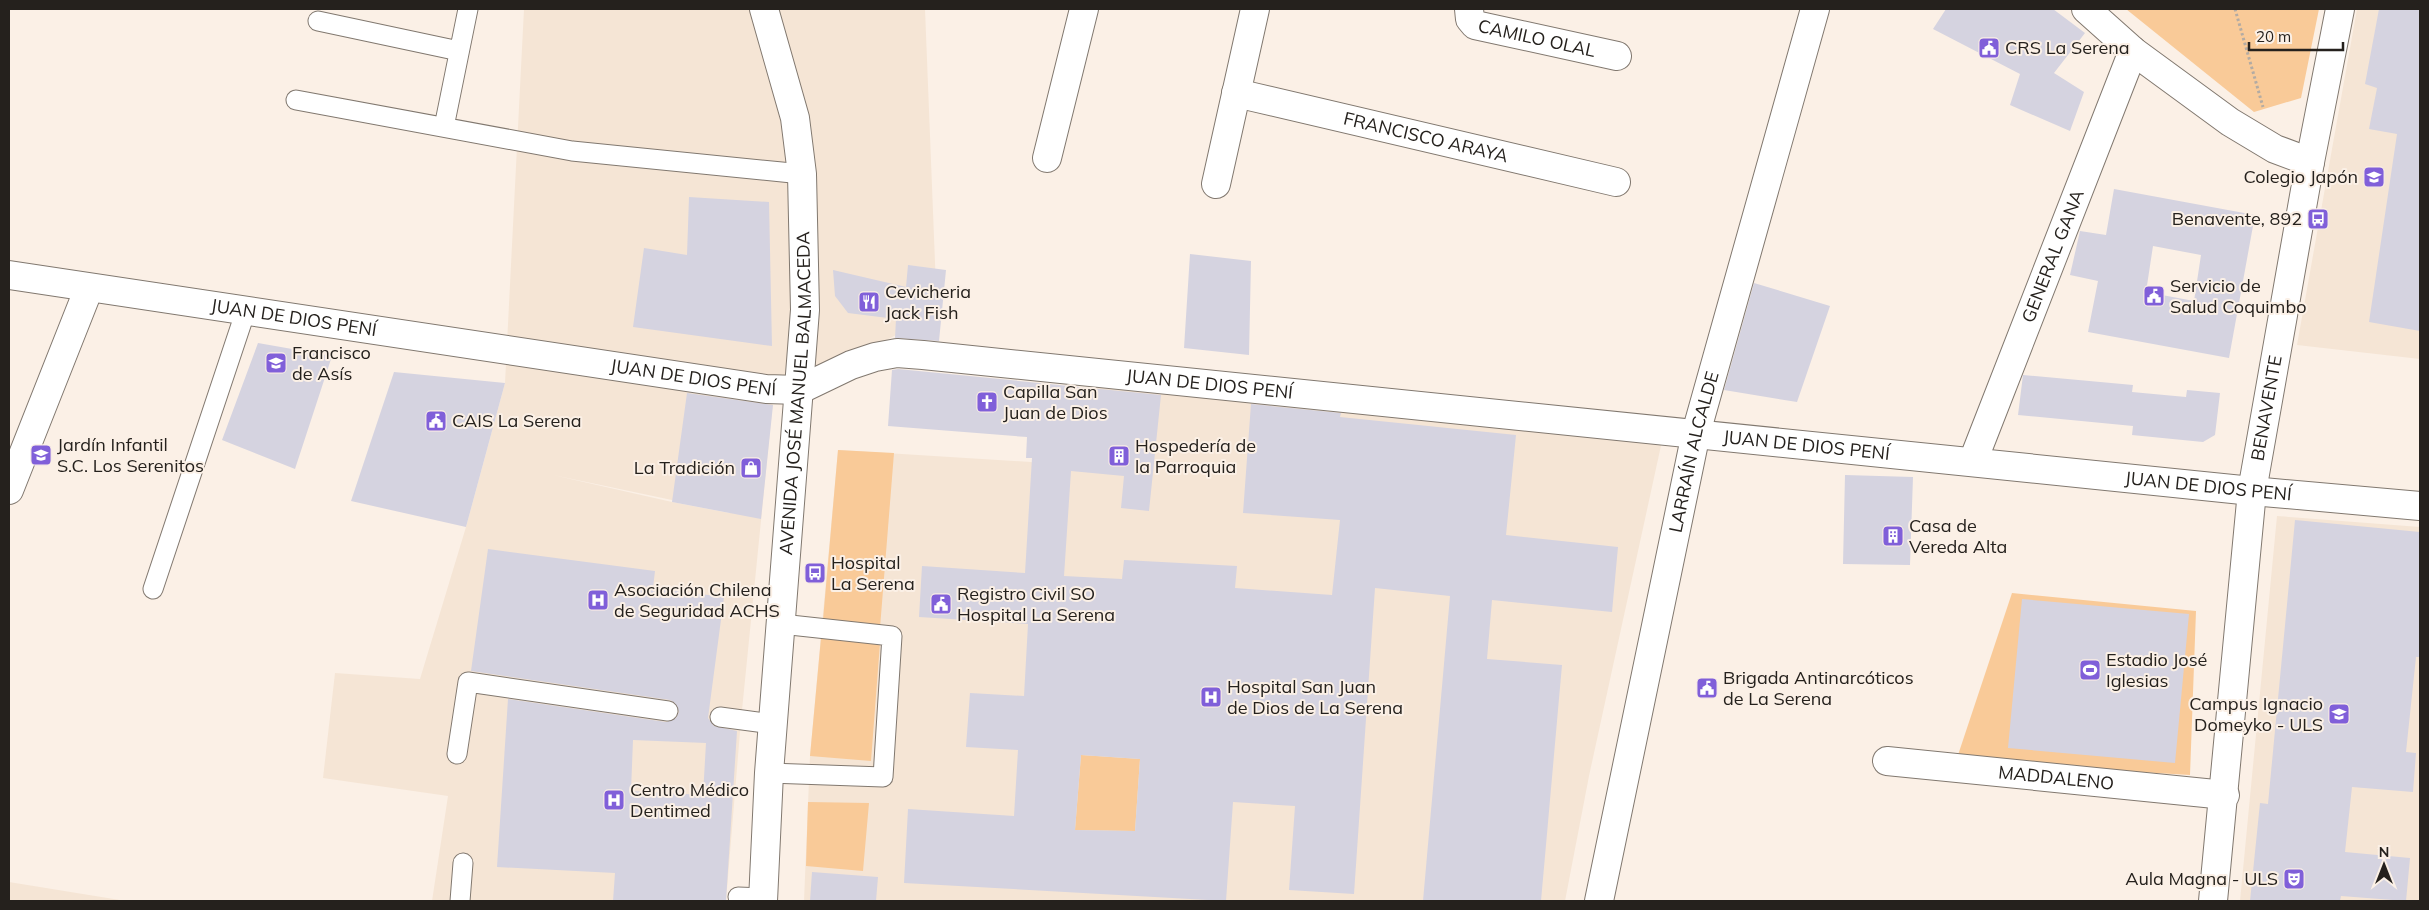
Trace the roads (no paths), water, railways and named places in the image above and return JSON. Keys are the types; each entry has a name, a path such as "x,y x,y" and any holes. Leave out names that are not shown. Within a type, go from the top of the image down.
{"main road":[{"name":"AVENIDA JOSÉ MANUEL BALMACEDA","path":"755,899 769,772 805,310 802,174 795,118 764,9"},
{"path":"1047,158 1084,9"},
{"name":"CAMILO OLAL","path":"1469,9 1470,19 1475,25 1617,56"},
{"name":"LARRAÍN ALCALDE","path":"1599,901 1696,433 1815,9"},
{"path":"2086,9 2133,51 2230,122 2275,149 2310,162"},
{"name":"BENAVENTE","path":"2213,901 2225,795 2252,491 2310,162 2340,9"},
{"path":"1216,184 1236,93 1249,10"},
{"name":"GENERAL GANA","path":"1973,461 2133,51"},
{"name":"FRANCISCO ARAYA","path":"1236,93 1616,182"},
{"name":"JUAN DE DIOS PENÍ","path":"9,275 766,388 799,390 851,365 875,357 897,353 1973,461 2252,491 2420,506"},
{"path":"9,490 89,288"},
{"name":"MADDALENO","path":"1887,761 2225,795"}],"lane":[{"path":"444,127 468,9"},
{"path":"318,21 459,51"},
{"path":"296,100 572,151 802,174"},
{"path":"154,589 246,310"},
{"path":"769,772 883,777 892,636 780,624"},
{"path":"457,754 468,682 668,711"},
{"path":"720,717 773,724"},
{"path":"460,901 463,863"}],"place":[{"name":"CRS La Serena","path":"1989,48"},
{"name":"Colegio Japón","path":"2374,177"},
{"name":"Benavente, 892","path":"2318,219"},
{"name":"Servicio de Salud Coquimbo","path":"2154,296"},
{"name":"Cevicheria Jack Fish","path":"869,302"},
{"name":"Francisco de Asís","path":"276,363"},
{"name":"Capilla San Juan de Dios","path":"987,402"},
{"name":"CAIS La Serena","path":"436,421"},
{"name":"Jardín Infantil S.C. Los Serenitos","path":"41,455"},
{"name":"Hospedería de la Parroquia","path":"1119,456"},
{"name":"La Tradición","path":"751,468"},
{"name":"Casa de Vereda Alta","path":"1893,536"},
{"name":"Hospital La Serena","path":"815,573"},
{"name":"Asociación Chilena de Seguridad ACHS","path":"598,600"},
{"name":"Registro Civil SO Hospital La Serena","path":"941,604"},
{"name":"Estadio José Iglesias","path":"2090,670"},
{"name":"Brigada Antinarcóticos de La Serena","path":"1707,688"},
{"name":"Hospital San Juan de Dios de La Serena","path":"1211,697"},
{"name":"Campus Ignacio Domeyko - ULS","path":"2339,714"},
{"name":"Centro Médico Dentimed","path":"614,800"},
{"name":"Aula Magna - ULS","path":"2294,879"}]}
